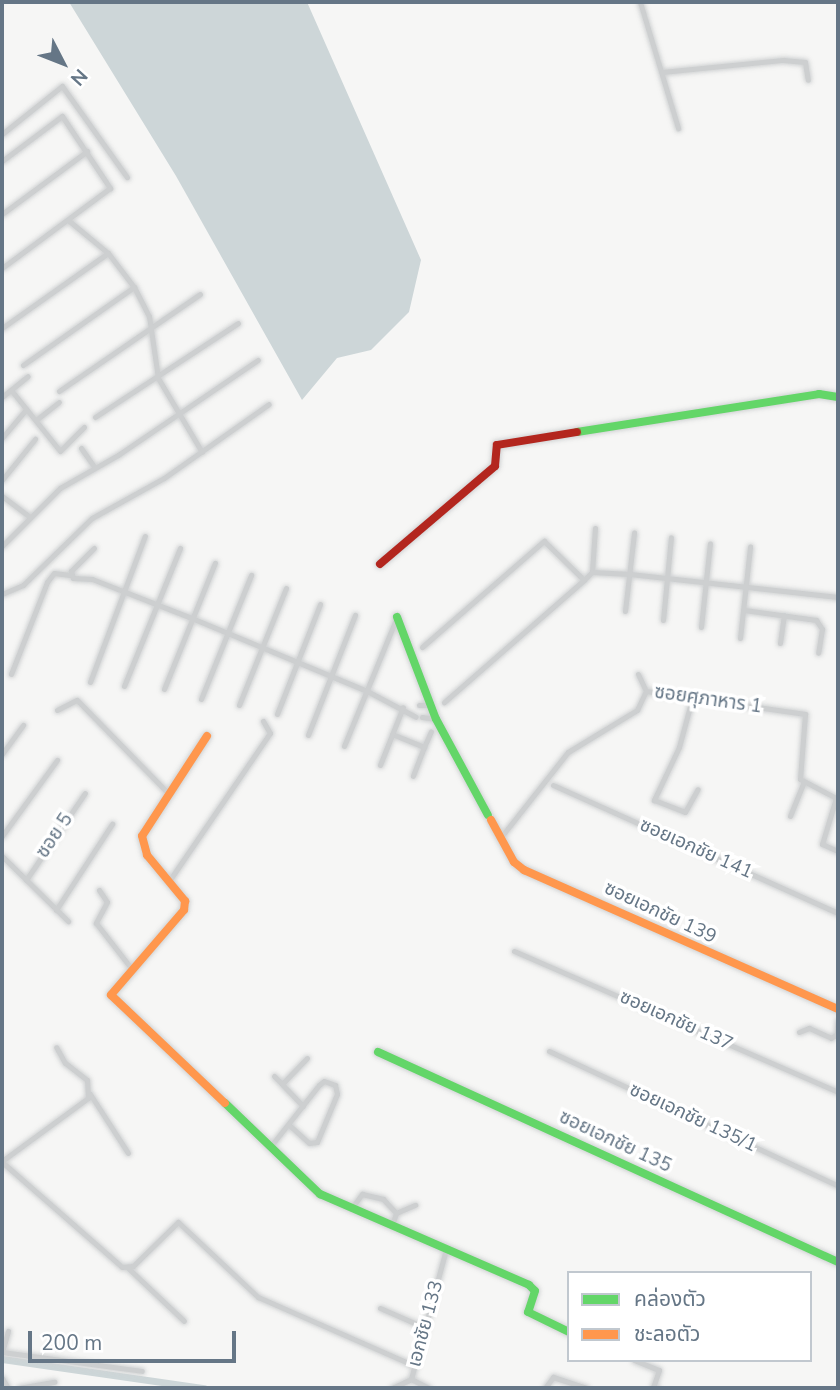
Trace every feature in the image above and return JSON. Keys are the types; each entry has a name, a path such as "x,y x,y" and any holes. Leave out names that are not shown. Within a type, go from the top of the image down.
{"street":[{"path":"640,2 678,128"},
{"path":"662,72 783,60 805,62 808,80"},
{"path":"2,134 62,86 127,177"},
{"path":"2,161 62,116 110,188 2,268"},
{"path":"2,214 87,151"},
{"path":"68,220 108,253 134,287 152,327 158,378 202,452"},
{"path":"2,328 108,253"},
{"path":"23,366 134,287"},
{"path":"59,391 201,294"},
{"path":"95,417 238,323"},
{"path":"2,546 60,488 180,414 258,360"},
{"path":"2,397 29,376"},
{"path":"11,390 60,451 84,427"},
{"path":"380,564 498,464 497,445 819,394 838,397"},
{"path":"36,420 59,402"},
{"path":"2,594 23,585 92,518 202,452 269,404"},
{"path":"2,438 26,408"},
{"path":"2,480 35,439"},
{"path":"81,448 95,468"},
{"path":"2,496 30,517"},
{"path":"444,702 592,572 595,528"},
{"path":"625,611 634,533"},
{"path":"90,681 145,536"},
{"path":"663,620 671,537"},
{"path":"422,647 544,541 584,580"},
{"path":"701,627 710,543"},
{"path":"740,638 750,547"},
{"path":"70,575 94,548"},
{"path":"124,685 180,548"},
{"path":"164,689 215,563"},
{"path":"592,572 838,597"},
{"path":"11,674 47,582 54,573 124,591 367,691 410,706 430,705"},
{"path":"201,699 251,575"},
{"path":"239,705 286,588"},
{"path":"277,714 320,604"},
{"path":"744,610 784,615 821,624 818,653"},
{"path":"308,735 355,615"},
{"path":"780,643 784,615"},
{"path":"344,746 397,617"},
{"name":"ซอยเอกชัย 139","path":"397,617 436,719 514,862 524,870 635,915 732,965 838,1009"},
{"path":"638,674 646,691"},
{"name":"ซอยศุภาหาร 1","path":"501,837 569,752 637,710 646,691 805,714 803,784"},
{"path":"692,699 688,724 654,800 685,812 698,789"},
{"path":"57,710 77,700 168,793"},
{"path":"410,706 419,717 436,719"},
{"path":"380,765 392,734 410,706"},
{"path":"169,881 270,733 263,721"},
{"path":"2,754 23,725"},
{"path":"413,776 431,731"},
{"path":"392,734 424,747"},
{"path":"208,736 142,835 141,845 185,901 184,911 111,991 114,999 310,1187 351,1209 534,1288 528,1312 567,1331"},
{"path":"2,836 57,760"},
{"path":"790,816 803,784 836,797 821,844 838,852"},
{"name":"ซอยเอกชัย 141","path":"553,785 838,914"},
{"name":"ซอย 5","path":"26,880 85,793"},
{"path":"56,909 112,824"},
{"path":"2,856 68,921"},
{"path":"99,890 107,902 96,923 131,968"},
{"name":"ซอยเอกชัย 137","path":"514,951 838,1092"},
{"path":"799,1032 808,1028 831,1038 837,1034 838,1020"},
{"path":"56,1047 65,1063 87,1080 90,1094 128,1153"},
{"name":"ซอยเอกชัย 135/1","path":"549,1051 838,1186"},
{"name":"ซอยเอกชัย 135","path":"378,1052 838,1262"},
{"path":"282,1084 307,1058"},
{"path":"274,1076 303,1106"},
{"path":"269,1148 324,1080 338,1090 314,1144 289,1125"},
{"path":"90,1094 2,1161 128,1268 184,1321"},
{"path":"351,1209 362,1194 383,1199 396,1213"},
{"path":"396,1213 415,1205"},
{"path":"392,1226 396,1213"},
{"path":"128,1268 178,1222 258,1297 415,1366"},
{"name":"เอกชัย 133","path":"429,1388 411,1379 446,1249"},
{"path":"380,1308 426,1328"},
{"path":"8,1331 2,1352 142,1371"},
{"path":"639,1362 659,1370 653,1387 656,1388"},
{"path":"545,1388 553,1377 586,1388"},
{"path":"2,1378 8,1388"},
{"path":"392,1388 411,1379"},
{"path":"19,1388 54,1382"}],"shaded area":[{"path":"69,2 307,2 421,260 409,312 371,350 337,358 302,400 176,176"}],"waterway":[{"path":"2,1359 204,1388"}],"traffic: fast":[{"path":"577,432 819,394 838,397"},
{"path":"397,617 436,719 488,815"},
{"path":"378,1052 838,1262"},
{"path":"225,1103 320,1194 529,1285 535,1291 528,1312 567,1331"}],"traffic: slow":[{"path":"207,736 142,836 147,855 185,901 184,910 111,995 225,1103"},
{"path":"491,820 514,862 524,870 838,1009"}],"traffic: jam":[{"path":"380,564 495,466 497,445 577,432"}]}
